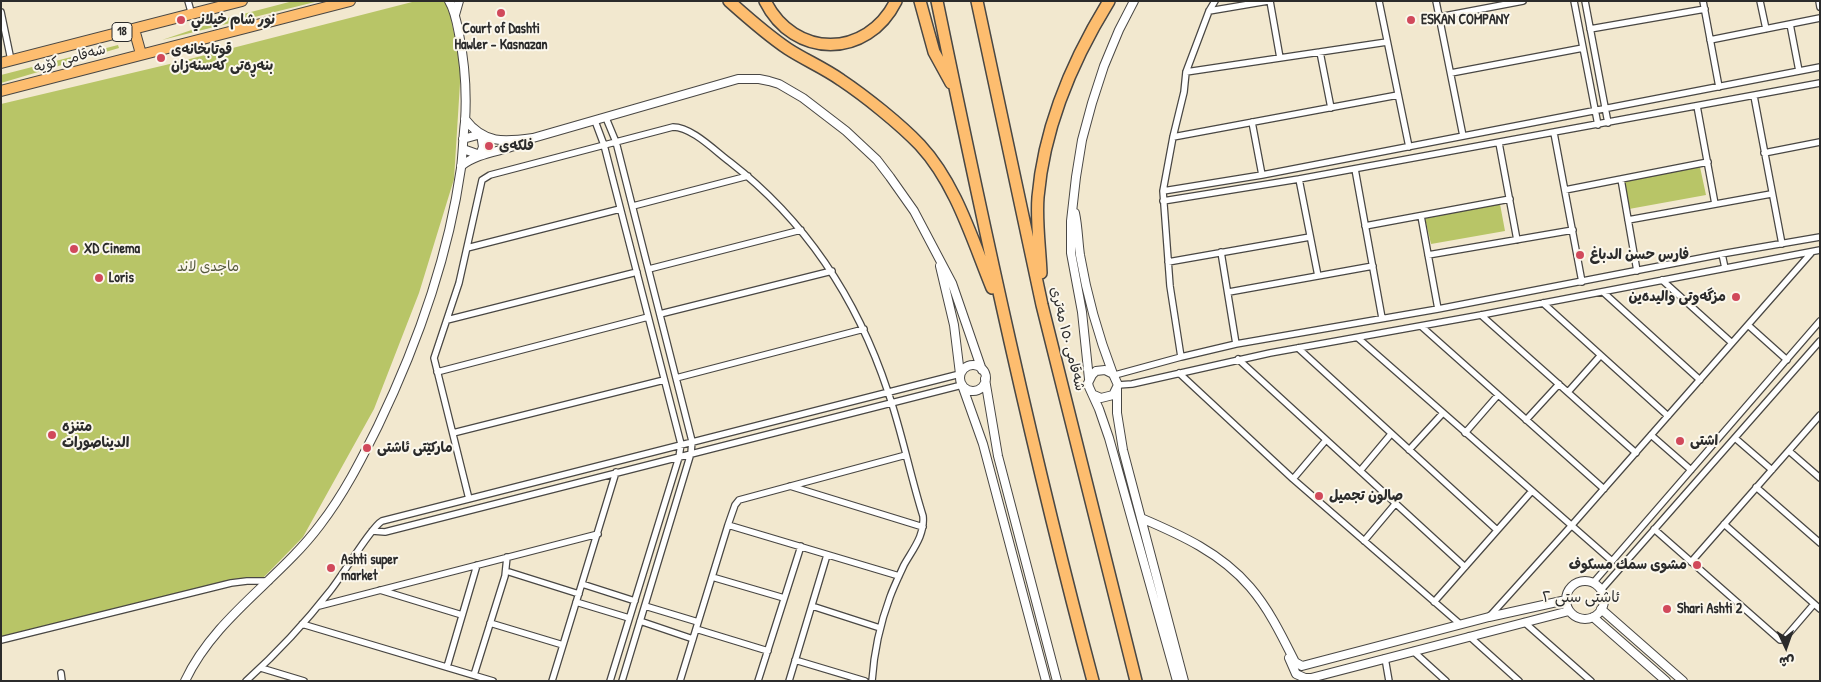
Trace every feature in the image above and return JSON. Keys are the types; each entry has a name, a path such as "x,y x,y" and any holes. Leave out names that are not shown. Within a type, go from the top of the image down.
{"highway":[{"name":"شەقامی کۆیە","path":"6,61 242,1"},
{"name":"شەقامی کۆیە","path":"1,91 350,1"},
{"path":"728,1 782,45 841,79 920,145 940,172 960,208 1003,316"},
{"path":"765,1 774,16 792,33 814,43 833,44 851,41 869,33 882,22 896,1"},
{"path":"920,1 934,52 956,91"},
{"path":"937,1 1003,316 1092,681"},
{"name":"شەقامی ١٥٠ مەتری","path":"977,1 1042,305 1136,681"},
{"path":"984,1 994,83"},
{"path":"1042,305 1038,199 1044,151 1077,57 1109,1"},
{"path":"134,29 141,54"}],"street":[{"path":"188,1 192,14"},
{"path":"185,681 196,660 213,637 296,554 331,510 351,478 391,398 412,350 438,276 452,220 462,166 466,71 455,15 449,1"},
{"path":"455,15 459,1"},
{"path":"1134,1 1104,66 1082,140 1076,177 1071,229 1071,253 1082,312 1090,378 1089,388 1094,395 1109,438 1177,681"},
{"path":"1181,357 1171,294 1163,191 1184,92 1186,72 1209,11 1215,1"},
{"path":"1209,11 1269,1 1280,58"},
{"path":"1379,1 1409,147"},
{"path":"1436,1 1463,136"},
{"path":"1439,18 1523,1"},
{"path":"1574,1 1598,125"},
{"path":"1585,1 1608,123"},
{"path":"1703,1 1719,87"},
{"path":"1760,1 1766,29"},
{"path":"1819,1 1820,7"},
{"path":"1590,29 1704,9"},
{"path":"1,12 6,61"},
{"path":"1710,40 1820,18"},
{"path":"1790,24 1799,71"},
{"path":"1186,72 1387,42"},
{"path":"1451,74 1583,48"},
{"path":"1320,52 1330,108"},
{"path":"1163,191 1262,175 1820,67"},
{"path":"462,166 480,155 508,149 533,138 738,79 759,79 779,84 803,98 833,120 876,160 890,176 914,211 955,291 985,379 998,456 1057,681"},
{"path":"1164,201 1355,169 1820,83"},
{"path":"1173,137 1398,95"},
{"path":"1754,96 1771,194 1782,244"},
{"path":"1697,106 1715,204"},
{"path":"606,118 616,142 692,441 691,453 622,681"},
{"path":"465,119 481,134 489,138 501,141 533,138"},
{"path":"595,121 604,145 681,444 679,457 610,681"},
{"path":"1252,122 1262,175"},
{"path":"470,499 437,372 435,354 459,283 481,182 486,177 604,145 673,127 683,128 748,176 801,230 832,271 864,329 892,402 923,516 923,527 920,539 899,576 880,628 872,681"},
{"path":"1554,133 1582,282"},
{"path":"463,139 481,134"},
{"path":"480,155 483,147 481,134"},
{"path":"1499,143 1517,240"},
{"path":"1764,153 1819,144"},
{"path":"463,149 480,155"},
{"path":"1565,190 1708,162"},
{"path":"1355,169 1382,318"},
{"path":"633,206 748,176"},
{"path":"1299,179 1318,276"},
{"path":"1620,179 1637,271"},
{"path":"1628,220 1771,194"},
{"path":"1365,226 1510,199"},
{"path":"1074,206 1086,288 1098,332 1117,386 1121,438 1184,681"},
{"path":"467,248 620,209"},
{"path":"1420,216 1438,308"},
{"path":"649,269 801,230"},
{"path":"1428,255 1573,230"},
{"path":"1168,262 1310,236"},
{"path":"1090,378 1096,371 1100,370 1110,371 1114,374 1236,344 1820,237"},
{"path":"1117,386 1238,359 1820,250"},
{"path":"1221,252 1236,344"},
{"path":"1489,617 1812,252"},
{"path":"1722,254 1725,268"},
{"path":"940,262 954,325 962,385 983,444 1046,681"},
{"path":"1229,292 1373,266"},
{"path":"660,314 832,271"},
{"path":"448,320 637,272"},
{"path":"1662,280 1732,343"},
{"path":"1603,292 1700,380"},
{"path":"1542,303 1668,416"},
{"path":"1481,315 1636,452"},
{"path":"437,372 648,317"},
{"path":"1593,583 1820,321"},
{"path":"1748,325 1787,360"},
{"path":"1421,326 1604,489"},
{"path":"676,378 864,329"},
{"path":"1358,338 1531,492 1612,561"},
{"path":"1601,590 1820,341"},
{"path":"1298,348 1497,530"},
{"path":"1568,392 1600,356"},
{"path":"1238,359 1465,566"},
{"path":"246,681 261,668 319,606 344,573 374,527 382,521 960,374 965,368 972,365 982,370"},
{"path":"1179,373 1293,479 1460,624"},
{"path":"962,385 968,390 975,390 982,386 985,379"},
{"path":"453,433 664,380"},
{"path":"1770,380 1779,388"},
{"path":"1526,420 1559,384"},
{"path":"372,531 385,532 962,385"},
{"path":"1094,395 1105,398 1113,395 1117,386"},
{"path":"1465,433 1498,395"},
{"path":"1409,450 1443,413"},
{"path":"1691,562 1820,416"},
{"path":"1360,471 1391,434"},
{"path":"1651,436 1691,470"},
{"path":"1735,438 1772,470"},
{"path":"1293,479 1326,440"},
{"path":"1789,451 1820,478"},
{"path":"680,681 728,525 738,500 906,455"},
{"path":"552,681 616,472"},
{"path":"790,486 923,527"},
{"path":"1756,487 1820,543"},
{"path":"1434,602 1531,492"},
{"path":"1364,541 1396,503"},
{"path":"1141,518 1196,544 1227,566 1250,587 1278,628 1295,662 1302,666 1460,624 1566,600"},
{"path":"1724,524 1820,609"},
{"path":"728,525 899,576"},
{"path":"1654,530 1780,640 1784,639 1814,604"},
{"path":"319,606 598,534"},
{"path":"758,681 801,546"},
{"path":"789,681 827,554"},
{"path":"474,675 506,571 507,557"},
{"path":"447,666 477,565"},
{"path":"506,571 578,594"},
{"path":"712,577 784,598"},
{"path":"1,640 231,583 269,581"},
{"path":"1584,581 1593,583 1601,590 1604,600 1601,609 1592,617 1588,619 1577,617 1569,610 1566,600 1568,591 1575,584 1584,581"},
{"path":"582,584 635,601"},
{"path":"380,590 462,615"},
{"path":"576,602 629,618"},
{"path":"644,606 698,622"},
{"path":"812,606 880,628"},
{"path":"1601,609 1683,681"},
{"path":"1278,628 1293,671 1299,677 1311,678 1569,610"},
{"path":"1592,617 1666,681"},
{"path":"640,621 693,639"},
{"path":"1524,622 1591,681"},
{"path":"490,623 563,645"},
{"path":"302,624 494,681"},
{"path":"696,629 768,651"},
{"path":"1469,636 1519,681"},
{"path":"1413,651 1446,681"},
{"path":"1385,658 1389,681"},
{"path":"795,660 865,681"},
{"path":"1308,664 1311,678"},
{"path":"261,668 304,681"},
{"path":"61,673 62,681"}],"green space":[{"path":"293,1 319,1 162,40 224,19"},
{"name":"ماجدی لاند","path":"416,1 442,1 448,4 461,67 454,179 419,293 374,409 303,537 264,577 1,638 1,104 174,63"},
{"path":"118,45 119,48 1,83 1,75"},
{"path":"1700,167 1706,195 1629,209 1624,181"},
{"path":"1500,204 1505,231 1431,244 1425,218"}],"place":[{"name":"Court of Dashti Hawler - Kasnazan","path":"501,13"},
{"name":"نور شام خيلاني","path":"181,20"},
{"name":"ESKAN COMPANY","path":"1411,20"},
{"name":"قوتابخانەی بنەڕەتی کەسنەزان","path":"161,58"},
{"name":"فلکەی","path":"489,146"},
{"name":"XD Cinema","path":"74,249"},
{"name":"فارس حسن الدباغ","path":"1580,255"},
{"name":"Loris","path":"99,278"},
{"name":"مزگەوتی والیدەین","path":"1736,297"},
{"name":"متنزه الديناصورات","path":"52,435"},
{"name":"اشتی","path":"1680,441"},
{"name":"مارکێتی ئاشتی","path":"367,448"},
{"name":"صالون تجميل","path":"1319,496"},
{"name":"مشوى سمك مسكوف","path":"1697,565"},
{"name":"Ashti super market","path":"331,568"},
{"name":"Shari Ashti 2","path":"1667,609"}],"district":[{"name":"ئاشتی ستی ٢","path":"1581,598"}]}
